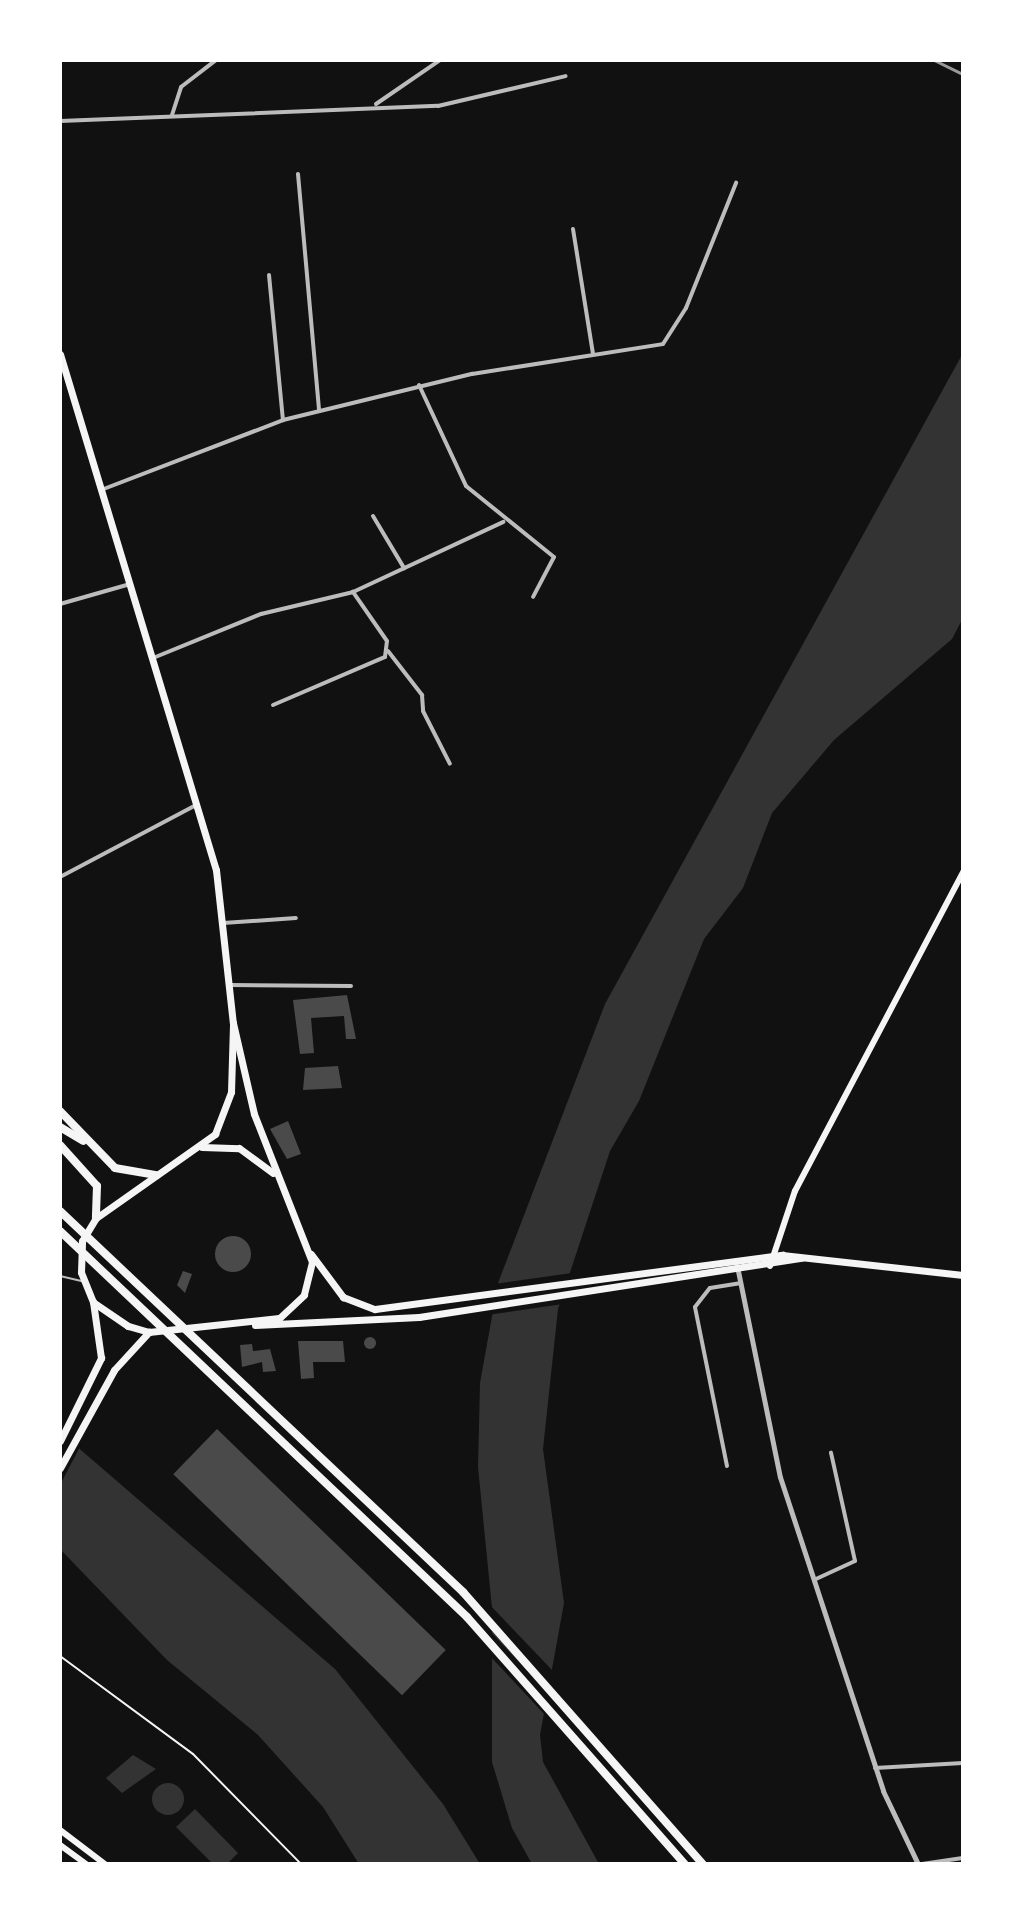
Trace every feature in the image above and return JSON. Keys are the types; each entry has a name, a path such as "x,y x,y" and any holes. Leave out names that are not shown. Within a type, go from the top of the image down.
{"highway":[{"path":"60,1111 93,1148"},
{"path":"60,1127 123,1172 156,1175"},
{"path":"61,1148 97,1186 96,1218"},
{"path":"60,1211 463,1592 703,1864"},
{"path":"60,1231 446,1595 685,1864"}],"main road":[{"path":"60,354 196,805 223,923 233,1023 229,1103 200,1148 96,1218 82,1241 83,1281 93,1302 102,1346 88,1388 60,1441"},
{"path":"770,1266 770,1257 795,1191 963,872"},
{"path":"233,1023 275,1175 310,1252 336,1290 357,1304 383,1309 705,1264 770,1266 801,1258"},
{"path":"200,1148 239,1148 275,1175"},
{"path":"255,1325 289,1312 304,1295 310,1252"},
{"path":"93,1302 149,1332 255,1325 304,1328 454,1312 705,1277 770,1257 861,1258 963,1275"},
{"path":"60,1468 99,1394 149,1332"},
{"path":"60,1830 105,1864"},
{"path":"60,1845 86,1864"}],"street":[{"path":"172,115 181,87 216,60"},
{"path":"374,106 440,60"},
{"path":"60,121 480,101 566,76"},
{"path":"298,174 319,411"},
{"path":"101,490 283,420 419,385 669,341 736,183"},
{"path":"573,229 593,354"},
{"path":"269,275 283,420"},
{"path":"419,385 466,486 503,522 555,560 533,597"},
{"path":"373,516 404,568"},
{"path":"152,658 261,614 353,592 503,522"},
{"path":"60,604 130,584"},
{"path":"353,592 387,651 422,695 423,711 450,764"},
{"path":"273,705 379,662 387,651"},
{"path":"60,877 196,805"},
{"path":"223,923 296,918"},
{"path":"229,986 351,986"},
{"path":"737,1266 780,1477 816,1579 875,1768 920,1864 963,1858"},
{"path":"727,1466 695,1307 710,1288 740,1283"},
{"path":"816,1579 855,1561 831,1453"},
{"path":"875,1768 963,1763"}],"lane":[{"path":"60,1276 83,1281"}],"path":[{"path":"60,1656 193,1754 301,1864"}],"shaded area":[{"path":"963,353 963,618 952,639 834,740 772,813 743,888 704,939 639,1101 610,1151 558,1309 543,1449 564,1603 540,1735 543,1762 599,1864 532,1864 512,1828 492,1762 492,1608 478,1467 480,1383 498,1283 605,1004"},
{"path":"60,1432 335,1669 443,1804 480,1864 359,1864 323,1807 258,1735 167,1660 60,1549"},
{"path":"133,1755 156,1769 122,1793 106,1778"},
{"path":"168,1783 179,1788 184,1799 179,1810 168,1815 157,1810 152,1799 157,1788"},
{"path":"195,1809 238,1853 227,1864 213,1864 176,1827"}],"pier":[{"path":"572,1273 563,1304 487,1315 494,1284"},
{"path":"60,1428 82,1443 60,1485"},
{"path":"487,1602 552,1670 549,1692 489,1628"},
{"path":"489,1630 549,1694 546,1716 490,1656"}],"building":[{"path":"347,995 356,1039 346,1039 344,1016 311,1018 314,1053 300,1054 293,1000"},
{"path":"338,1066 342,1088 303,1090 305,1068"},
{"path":"288,1121 301,1154 287,1159 270,1129"},
{"path":"233,1236 246,1241 251,1254 246,1267 233,1272 220,1267 215,1254 220,1241"},
{"path":"183,1271 192,1274 185,1293 177,1285"},
{"path":"370,1337 376,1343 370,1349 364,1343"},
{"path":"298,1341 343,1341 345,1362 313,1362 314,1378 301,1379"},
{"path":"252,1344 253,1351 270,1349 276,1371 263,1372 262,1362 242,1367 240,1345"},
{"path":"217,1429 446,1650 402,1695 173,1474"}],"railway":[{"path":"934,60 963,74"}]}
